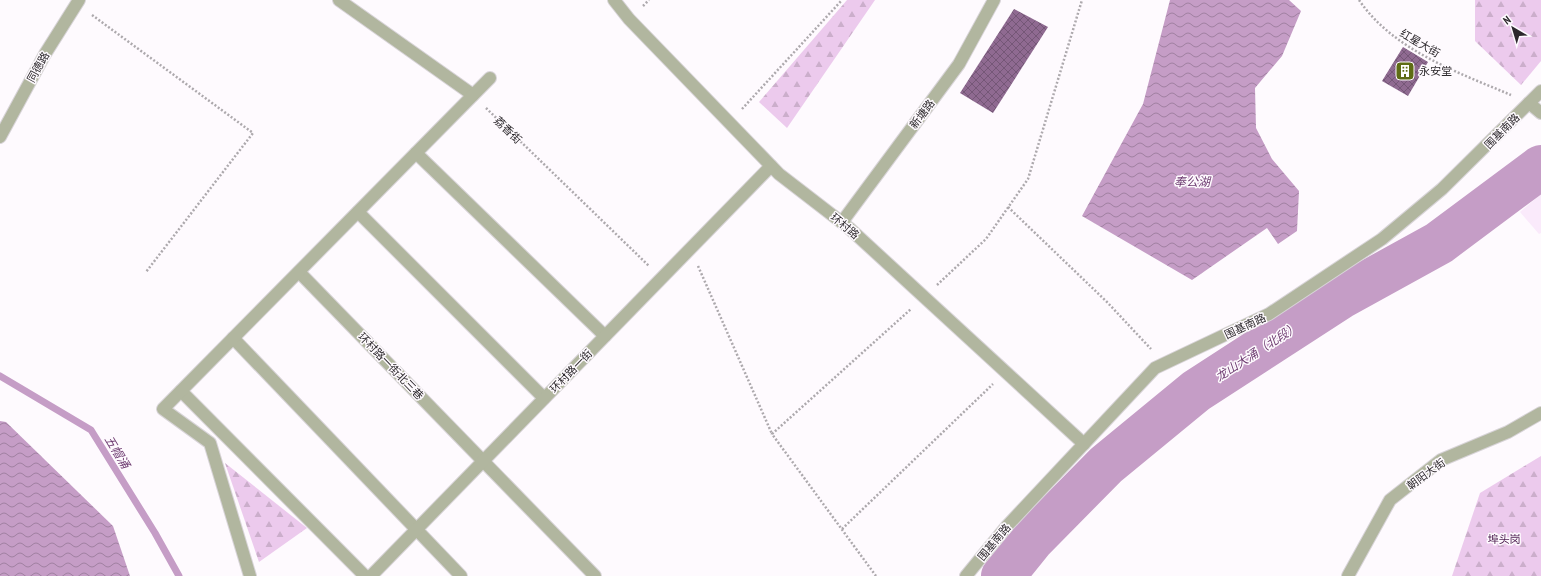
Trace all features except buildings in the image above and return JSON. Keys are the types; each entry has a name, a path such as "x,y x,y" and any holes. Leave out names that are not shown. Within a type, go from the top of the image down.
{"street":[{"path":"339,0 473,96"},
{"name":"环村路","path":"614,0 629,19 771,166 842,222 1084,444"},
{"name":"新塘路","path":"842,222 959,64 994,0"},
{"name":"同德路","path":"0,137 45,54 78,2"},
{"path":"250,576 210,442 163,409 490,78"},
{"name":"围基南路","path":"966,576 1007,526 1155,368 1269,314 1382,239 1442,189 1530,104 1541,91"},
{"path":"1530,104 1541,113"},
{"path":"416,153 605,336"},
{"name":"环村路一街","path":"371,576 771,166"},
{"path":"358,212 544,398"},
{"name":"环村路一街北三巷","path":"299,272 595,576"},
{"path":"232,338 461,576"},
{"path":"181,391 365,576"},
{"name":"朝阳大街","path":"1348,576 1390,500 1441,460 1508,432 1541,412"}],"path":[{"path":"729,122 842,0"},
{"path":"772,434 986,239 1028,178 1082,0"},
{"name":"红星大街","path":"1359,0 1391,35 1450,69 1530,104"},
{"path":"78,2 253,133 146,272"},
{"name":"荔香街","path":"473,96 661,278"},
{"path":"1008,207 1107,302 1164,364"},
{"path":"690,248 772,434 876,576"},
{"path":"842,529 1006,372"}],"shaded area":[{"path":"1541,194 1541,233 1539,234 1520,212"}],"green space":[{"path":"847,0 875,0 787,128 759,102"},
{"path":"1475,0 1541,0 1541,61 1521,85 1475,41"},
{"name":"埠头岗","path":"1541,456 1541,576 1452,576 1480,493"},
{"path":"225,463 307,528 259,562"}],"water":[{"name":"奉公湖","path":"1170,0 1289,0 1301,11 1282,56 1255,88 1256,128 1272,159 1299,191 1297,231 1278,244 1267,228 1192,280 1082,216 1143,104"},
{"path":"0,421 6,422 113,526 130,576 0,576"}],"waterway":[{"name":"龙山大涌（北段）","path":"1003,576 1033,539 1106,465 1196,391 1341,297 1439,243 1541,167"},
{"name":"五帽涌","path":"0,376 91,430 155,533 179,576"}],"place":[{"name":"永安堂","path":"1405,71"}]}
